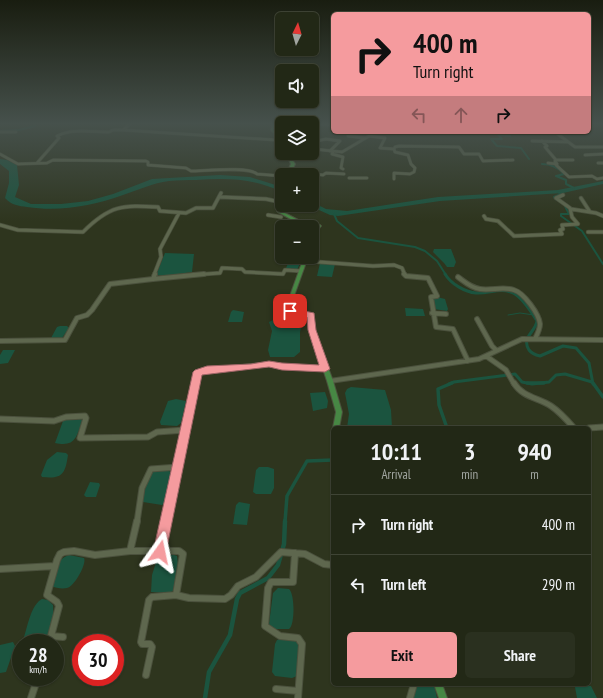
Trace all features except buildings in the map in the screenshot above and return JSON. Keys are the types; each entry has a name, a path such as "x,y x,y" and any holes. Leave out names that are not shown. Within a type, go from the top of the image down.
{"main road":[{"path":"280,212 295,220"},
{"path":"304,264 288,308 292,311 311,315 312,330 339,412 336,426"},
{"path":"439,686 443,698"}],"street":[{"path":"3,156 17,164 50,163 53,160 146,161 148,162 148,165 186,168 191,171 245,170 254,171 257,174 275,175"},
{"path":"37,163 42,156"},
{"path":"338,156 343,157 341,168 343,169"},
{"path":"394,179 394,173 410,174 414,172 415,168 410,163 408,156"},
{"path":"481,156 483,161 514,160"},
{"path":"552,156 556,160 556,165"},
{"path":"556,160 573,160"},
{"path":"598,163 603,163"},
{"path":"548,164 556,165 570,177 592,176 597,179 603,178"},
{"path":"319,175 323,175 326,172 344,174"},
{"path":"349,178 367,178"},
{"path":"0,225 18,230 83,232 101,214 117,207 158,207 162,212 186,213 196,208 213,208 220,195 275,201"},
{"path":"563,195 557,199 571,209 603,216"},
{"path":"581,198 590,212"},
{"path":"484,216 486,219 498,221 512,236 516,237 562,234 560,230 563,229 562,225 578,224 572,217 571,209"},
{"path":"153,279 161,257 160,249 179,213"},
{"path":"268,215 281,217"},
{"path":"588,232 603,232"},
{"path":"319,260 373,266 394,265 402,268 406,276 427,277 437,296 431,297 434,323 437,328 453,329 468,361"},
{"path":"0,340 65,340 77,318 92,310 110,284 220,273 222,268 242,269 246,272 283,274 285,270 301,271"},
{"path":"458,277 469,285 480,289 500,288 514,290 521,294 534,310 539,320 540,326 534,339"},
{"path":"432,313 446,314"},
{"path":"477,319 492,346 496,350"},
{"path":"330,381 468,361 486,356 522,339 603,340"},
{"path":"486,356 508,374 521,392 550,405 563,414 572,426"},
{"path":"160,552 197,375 200,371 269,364 282,367 325,369"},
{"path":"0,419 54,421 66,417 85,416 86,418 80,438 148,437 157,432 185,430"},
{"path":"591,428 603,427"},
{"path":"130,551 140,508 142,488 151,469 178,466"},
{"path":"52,634 59,606 57,602 47,595 55,566 60,554 64,552 74,551 95,555 130,551 179,551 183,554 176,595"},
{"path":"146,675 152,647 150,644 142,644 141,642 149,600 152,597 176,595 189,598 225,599 231,595 238,586 256,576 284,552 305,554 324,564 331,565"},
{"path":"276,689 298,695 302,644 298,638 284,637 273,634 265,626 268,588 271,582 293,582 295,553"},
{"path":"0,569 55,566"},
{"path":"31,698 35,686"},
{"path":"410,698 413,686"}],"shaded area":[{"path":"0,159 7,160 17,165 19,185 15,197 31,204 61,204 88,201 113,194 152,179 220,175 250,177 275,185 275,188 261,184 229,179 176,180 157,183 111,199 88,205 52,209 27,207 12,204 5,198 9,183 9,171 0,164"},
{"path":"603,181 603,184 563,193 440,201 338,216 330,215 319,210 319,206 326,209 347,211 438,197 558,190"},
{"path":"434,249 451,249 456,262 454,267 447,267 433,252"},
{"path":"165,253 194,254 192,272 164,276 156,275"},
{"path":"320,263 335,264 332,277 317,276"},
{"path":"288,264 300,264 297,270 286,268"},
{"path":"437,297 445,299 448,309 447,311 434,309 433,298"},
{"path":"405,308 423,309 425,316 406,316"},
{"path":"233,310 244,312 242,322 228,322"},
{"path":"286,317 299,319 302,324 300,332 300,352 294,357 270,357 268,350 272,331 269,322 273,320 283,321"},
{"path":"67,326 69,328 62,338 51,338 57,327"},
{"path":"3,350 15,350 8,363 0,364 0,355"},
{"path":"351,387 385,390 391,410 392,426 347,426 349,414 345,393 347,389"},
{"path":"325,392 328,401 327,408 313,411 310,393"},
{"path":"176,399 186,401 181,423 177,426 161,425 160,422 168,401"},
{"path":"79,418 82,422 74,440 67,444 55,443 63,421 65,419"},
{"path":"57,452 66,453 68,455 64,471 58,476 42,477 41,475 47,460"},
{"path":"259,467 274,469 274,488 271,494 256,494 253,492 256,470"},
{"path":"161,470 172,473 165,503 162,505 143,502 150,476 154,471"},
{"path":"90,482 99,483 100,485 96,497 86,497 84,495"},
{"path":"239,502 250,504 247,525 233,524 236,505"},
{"path":"69,555 84,558 84,565 80,574 67,588 51,586 59,563"},
{"path":"158,556 177,556 178,564 173,591 169,593 151,592 152,575"},
{"path":"278,588 289,589 291,592 293,616 289,629 274,629 269,624 273,593"},
{"path":"42,599 48,600 53,605 53,620 49,634 25,634 33,610"},
{"path":"277,640 296,641 299,645 297,676 292,678 275,676 272,672 275,644"},
{"path":"12,642 12,655 6,672 0,673 0,645"},
{"path":"415,686 434,686 437,698 413,698"},
{"path":"591,686 597,698 577,698 575,687"}],"waterway":[{"path":"527,156 529,159"},
{"path":"542,164 551,165 559,169 564,174 556,176 566,180 566,184 574,188"},
{"path":"557,200 554,197 561,194 558,192"},
{"path":"565,206 569,214 561,214 561,216 582,231 603,264"},
{"path":"334,214 337,221 358,238 415,247 425,251 437,261 446,275"},
{"path":"445,274 455,284 467,291 476,293 508,291 516,295 520,298 537,321 527,338 527,346 529,350 540,356 563,346 576,348 589,363 593,384"},
{"path":"508,315 520,313 534,315"},
{"path":"449,384 454,382 515,374 522,382 527,383"},
{"path":"540,383 549,382 556,375 565,374 592,382"},
{"path":"446,426 439,405 438,389 452,383"},
{"path":"527,383 540,383"},
{"path":"527,383 540,383"},
{"path":"593,383 603,397"},
{"path":"285,522 287,496 307,461 331,460"},
{"path":"205,698 209,672 230,635 237,599 240,593 268,578 278,565 284,544 285,521"}],"route":[{"path":"160,552 198,372 269,364 282,367 325,369 312,330 311,315 290,311"}]}
